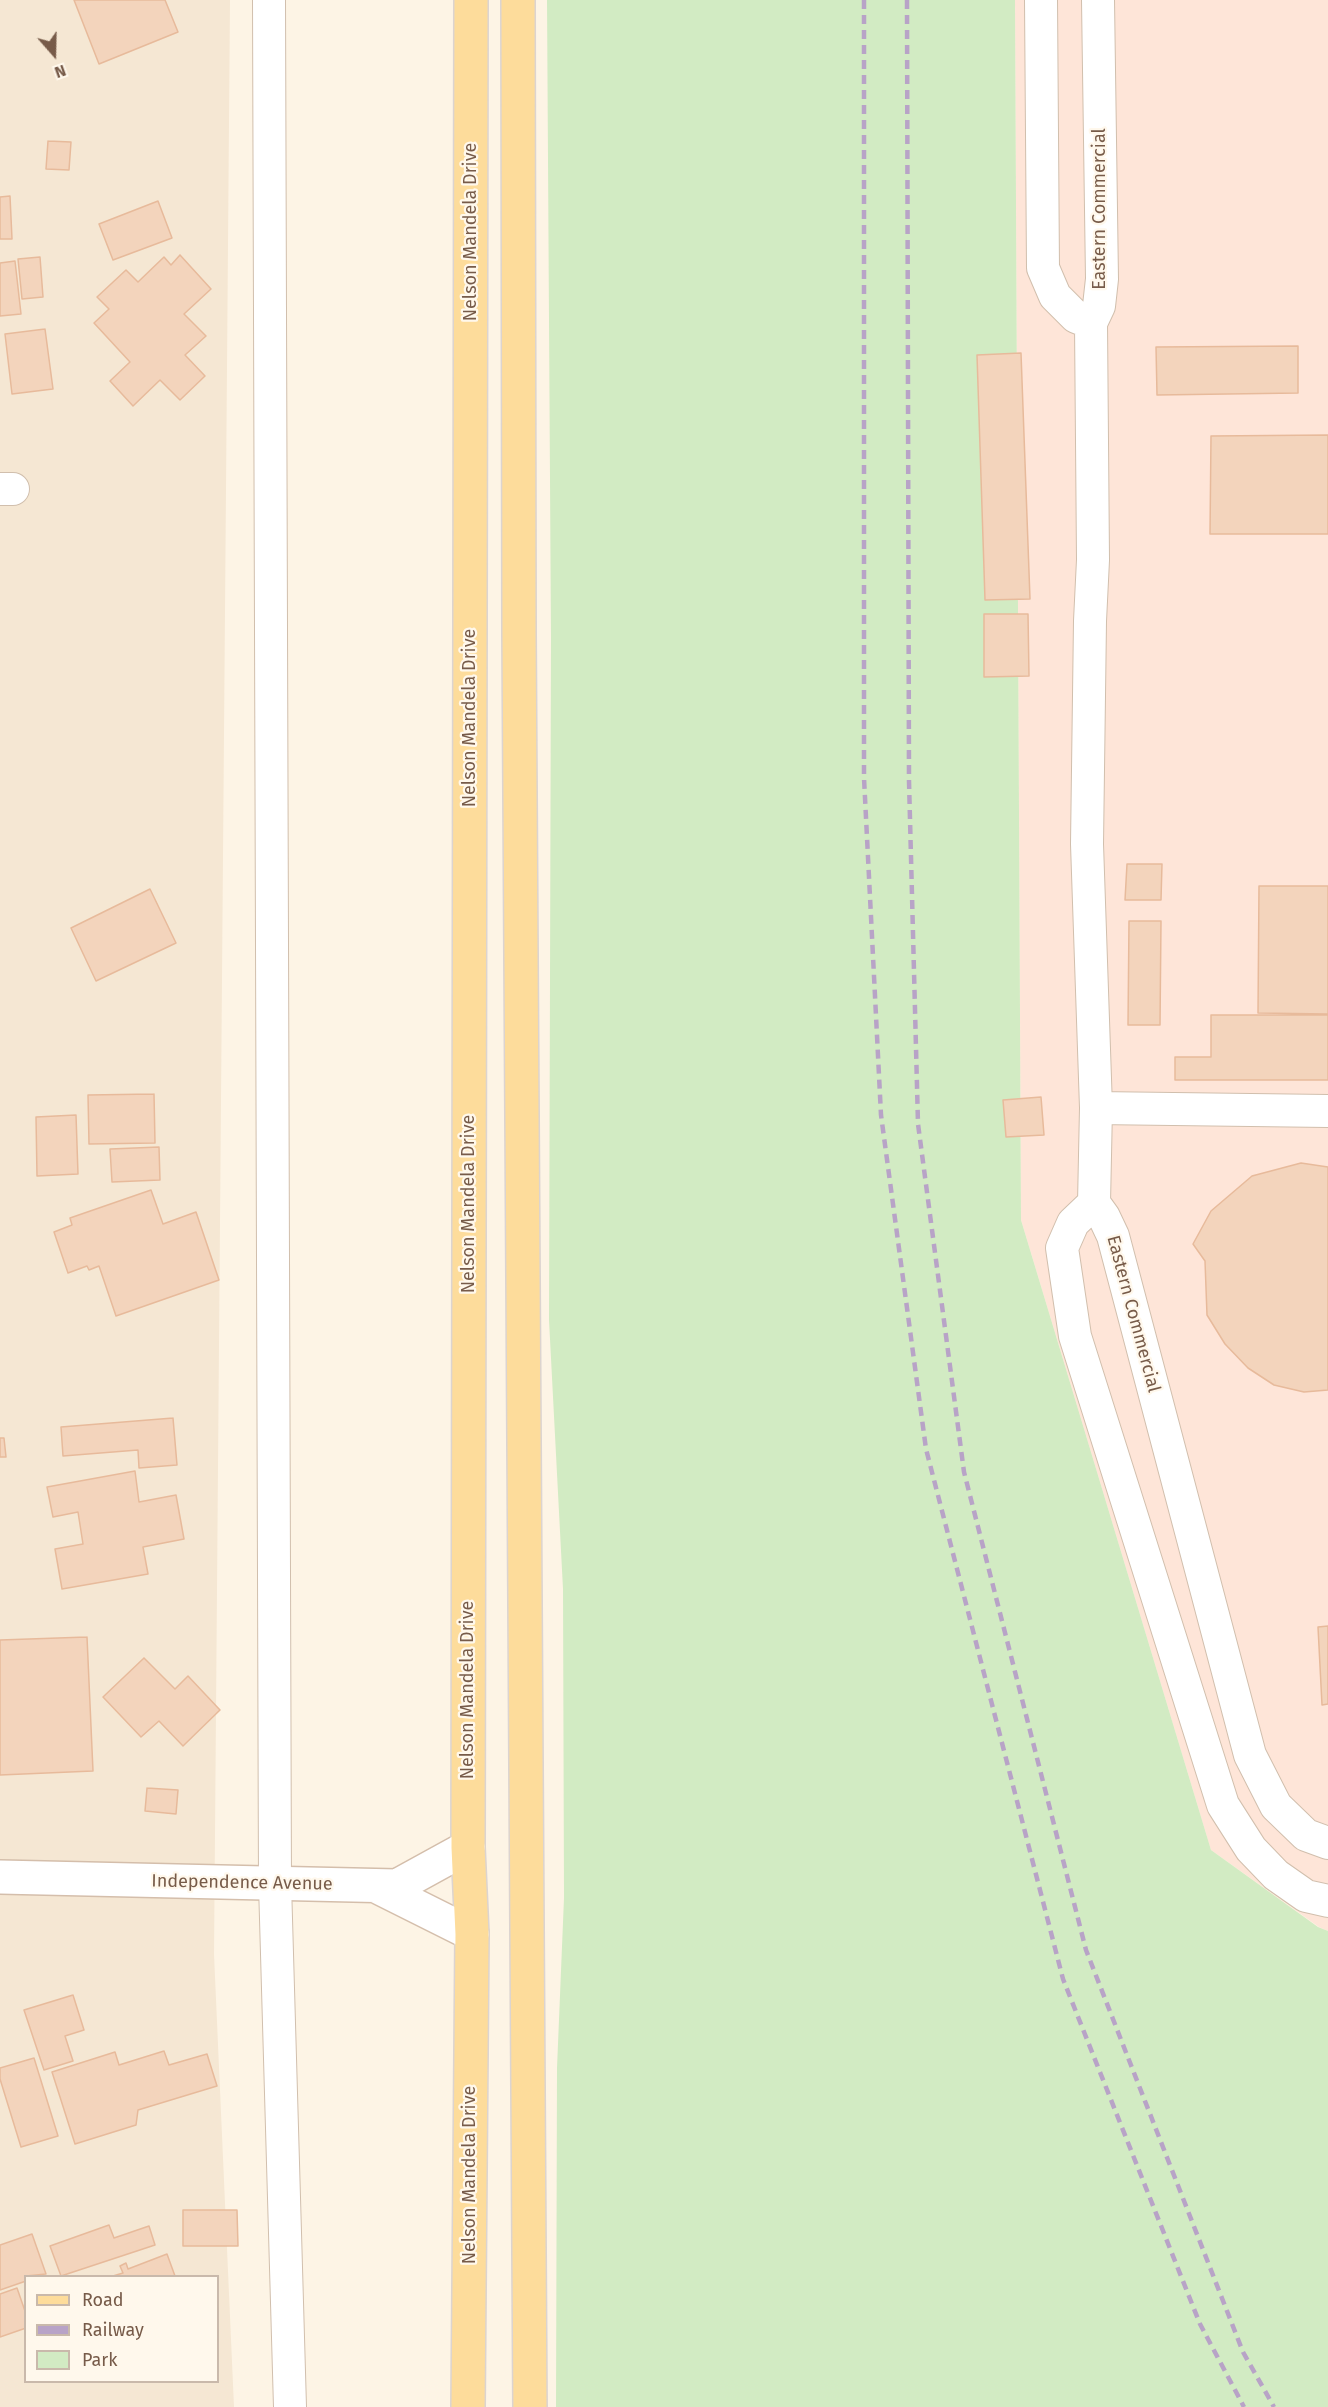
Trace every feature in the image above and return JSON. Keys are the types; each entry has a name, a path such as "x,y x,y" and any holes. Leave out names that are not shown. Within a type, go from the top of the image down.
{"main road":[{"name":"Nelson Mandela Drive","path":"468,2407 472,1934 468,1847 471,0"},
{"path":"518,0 519,645 530,2407"}],"street":[{"path":"269,0 275,1884 290,2407"},
{"path":"1041,0 1043,268 1055,296 1076,317 1091,323"},
{"name":"Eastern Commercial","path":"1098,0 1102,279 1099,306 1091,323 1093,560 1090,621 1088,844 1096,1108 1094,1203 1113,1236 1250,1755 1276,1806 1306,1835 1328,1843"},
{"path":"1096,1108 1328,1111"},
{"path":"1094,1203 1072,1223 1062,1248 1075,1336 1222,1805 1251,1849 1276,1875 1306,1896 1328,1901"},
{"path":"376,1886 397,1886 468,1847"},
{"name":"Independence Avenue","path":"0,1876 376,1886 472,1934"}],"shaded area":[{"path":"0,0 230,0 214,1954 234,2407 0,2407"},
{"path":"1015,0 1328,0 1328,1931 1319,1927 1211,1850 1021,1220"}],"green space":[{"path":"547,0 1015,0 1021,1220 1211,1850 1318,1927 1328,1931 1328,2407 556,2407 557,2068 564,1898 563,1589 549,1320 551,638"}],"building":[{"path":"74,0 165,0 178,32 99,64"},
{"path":"48,141 71,142 69,170 46,169"},
{"path":"10,196 12,239 0,239 0,197"},
{"path":"158,201 172,238 113,260 99,224"},
{"path":"180,255 211,289 184,314 206,336 185,355 205,376 180,400 160,380 133,406 110,381 130,362 94,323 109,309 97,297 126,270 138,282 164,257 171,265"},
{"path":"40,257 43,297 22,299 18,259"},
{"path":"15,261 21,314 0,316 0,263"},
{"path":"45,329 53,389 12,394 5,334"},
{"path":"1298,346 1298,393 1157,395 1156,347"},
{"path":"1021,353 1030,599 985,600 977,355"},
{"path":"1328,435 1328,534 1210,534 1211,436"},
{"path":"984,614 1028,614 1029,676 984,677"},
{"path":"1127,864 1162,864 1161,900 1125,900"},
{"path":"1259,886 1328,886 1328,1014 1258,1013"},
{"path":"150,889 176,943 96,981 71,928"},
{"path":"1129,921 1161,921 1160,1025 1128,1025"},
{"path":"1211,1015 1328,1015 1328,1080 1175,1080 1175,1057 1211,1057"},
{"path":"154,1094 155,1143 89,1144 88,1095"},
{"path":"1041,1097 1044,1135 1006,1137 1003,1100"},
{"path":"76,1115 78,1174 37,1176 36,1117"},
{"path":"159,1147 160,1180 112,1182 110,1149"},
{"path":"1301,1163 1328,1167 1328,1390 1304,1392 1274,1385 1248,1368 1225,1344 1207,1315 1205,1261 1193,1244 1211,1211 1252,1176"},
{"path":"151,1190 163,1224 196,1212 219,1280 116,1316 99,1266 89,1270 87,1266 68,1273 54,1232 72,1225 70,1218"},
{"path":"173,1418 177,1465 139,1468 138,1450 63,1456 61,1427"},
{"path":"0,1438 4,1438 6,1457 0,1457"},
{"path":"135,1471 139,1502 176,1495 184,1539 143,1547 148,1574 62,1589 55,1549 83,1544 78,1512 53,1517 47,1487"},
{"path":"1328,1626 1328,1704 1322,1705 1318,1627"},
{"path":"87,1637 93,1771 0,1775 0,1640"},
{"path":"144,1658 175,1689 188,1676 220,1710 183,1746 159,1721 141,1737 103,1697"},
{"path":"147,1788 178,1790 176,1814 145,1811"},
{"path":"73,1995 84,2030 65,2036 73,2061 44,2070 24,2010"},
{"path":"164,2051 169,2065 207,2054 217,2086 138,2110 136,2125 75,2144 52,2072 115,2052 119,2065"},
{"path":"34,2058 58,2136 21,2147 0,2079 0,2068"},
{"path":"183,2210 237,2210 238,2246 183,2246"},
{"path":"109,2225 114,2238 149,2226 155,2245 64,2275 61,2275 50,2246"},
{"path":"32,2234 46,2274 24,2275 24,2282 0,2290 0,2245"},
{"path":"167,2254 175,2275 116,2275 123,2273 120,2266 126,2263 128,2269"},
{"path":"17,2288 24,2308 24,2329 0,2337 0,2294"}],"railway":[{"path":"864,0 864,778 881,1115 926,1449 1063,1979 1200,2324 1244,2407"},
{"path":"907,0 909,781 918,1124 964,1472 1086,1950 1243,2352 1274,2407"}]}
